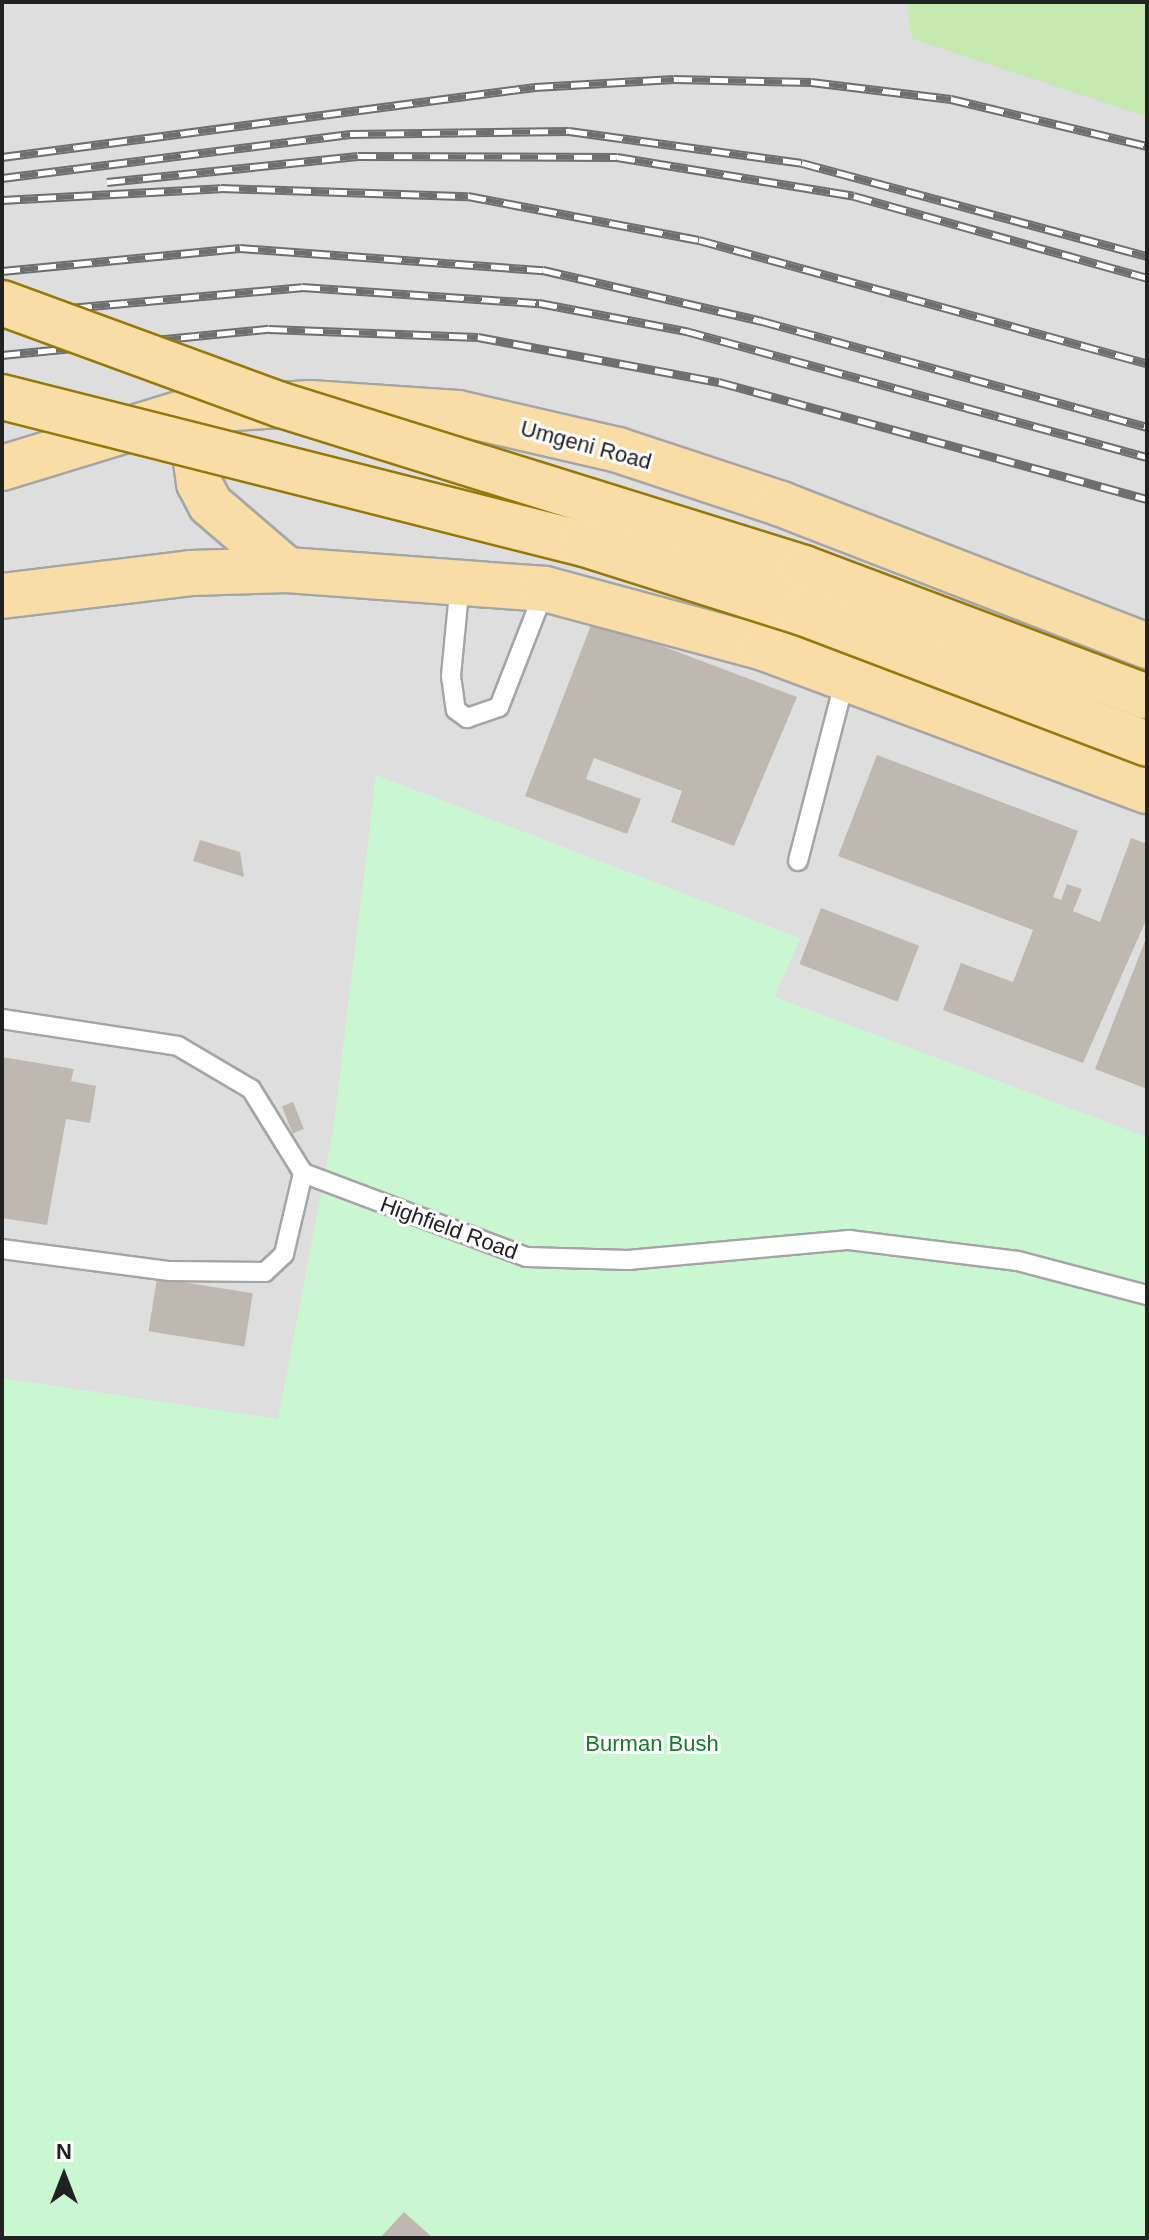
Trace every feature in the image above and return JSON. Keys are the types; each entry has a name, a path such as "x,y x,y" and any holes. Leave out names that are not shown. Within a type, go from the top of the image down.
{"main road":[{"path":"2,303 281,405 804,568 1147,697"},
{"path":"2,397 584,544 803,613 1147,744"},
{"name":"Umgeni Road","path":"2,468 189,411 310,403 458,413 618,450 781,504 1147,646"},
{"path":"189,411 197,475 210,504 287,570"},
{"path":"2,596 191,573 287,570 461,577 545,589 845,676 1147,791"}],"lane":[{"path":"461,577 451,676 453,703 467,718 499,707 545,589"},
{"path":"798,861 845,676"},
{"path":"2,1019 114,1031 178,1046 220,1067 271,1110 303,1173 284,1254 265,1272 170,1271 2,1249"},
{"name":"Highfield Road","path":"303,1173 527,1257 628,1260 849,1240 1018,1261 1147,1295"}],"shaded area":[{"path":"2,2 1147,2 1147,1301 297,1440 2,1389"}],"green space":[{"path":"907,2 1147,2 1147,117 912,39"},
{"name":"Burman Bush","path":"376,775 800,938 775,997 1147,1137 1147,2238 2,2238 2,1378 278,1419 333,1131"}],"building":[{"path":"593,620 797,697 734,846 671,822 682,791 594,758 586,779 641,799 627,834 525,796"},
{"path":"877,755 1078,831 1053,897 1061,900 1067,884 1082,889 1073,911 1100,922 1131,838 1147,844 1147,918 1083,1063 943,1010 961,963 1013,982 1033,930 838,856"},
{"path":"200,840 240,852 244,877 193,861"},
{"path":"821,908 919,946 898,1002 799,964"},
{"path":"1147,936 1147,1089 1095,1069"},
{"path":"2,1057 74,1069 71,1081 96,1086 90,1123 66,1119 47,1225 2,1218"},
{"path":"293,1102 304,1129 293,1133 282,1106"},
{"path":"157,1278 253,1293 244,1347 149,1331"},
{"path":"404,2212 433,2238 380,2238"}],"railway":[{"path":"2,157 535,87 674,79 811,82 951,99 1147,146"},
{"path":"2,178 350,134 569,131 802,163 1147,256"},
{"path":"107,182 358,156 617,157 854,196 1147,278"},
{"path":"2,200 221,188 468,196 699,240 1147,363"},
{"path":"2,271 240,248 543,270 762,321 1147,427"},
{"path":"2,314 302,287 539,303 686,331 1147,457"},
{"path":"2,355 269,329 478,337 719,382 1147,499"}]}
